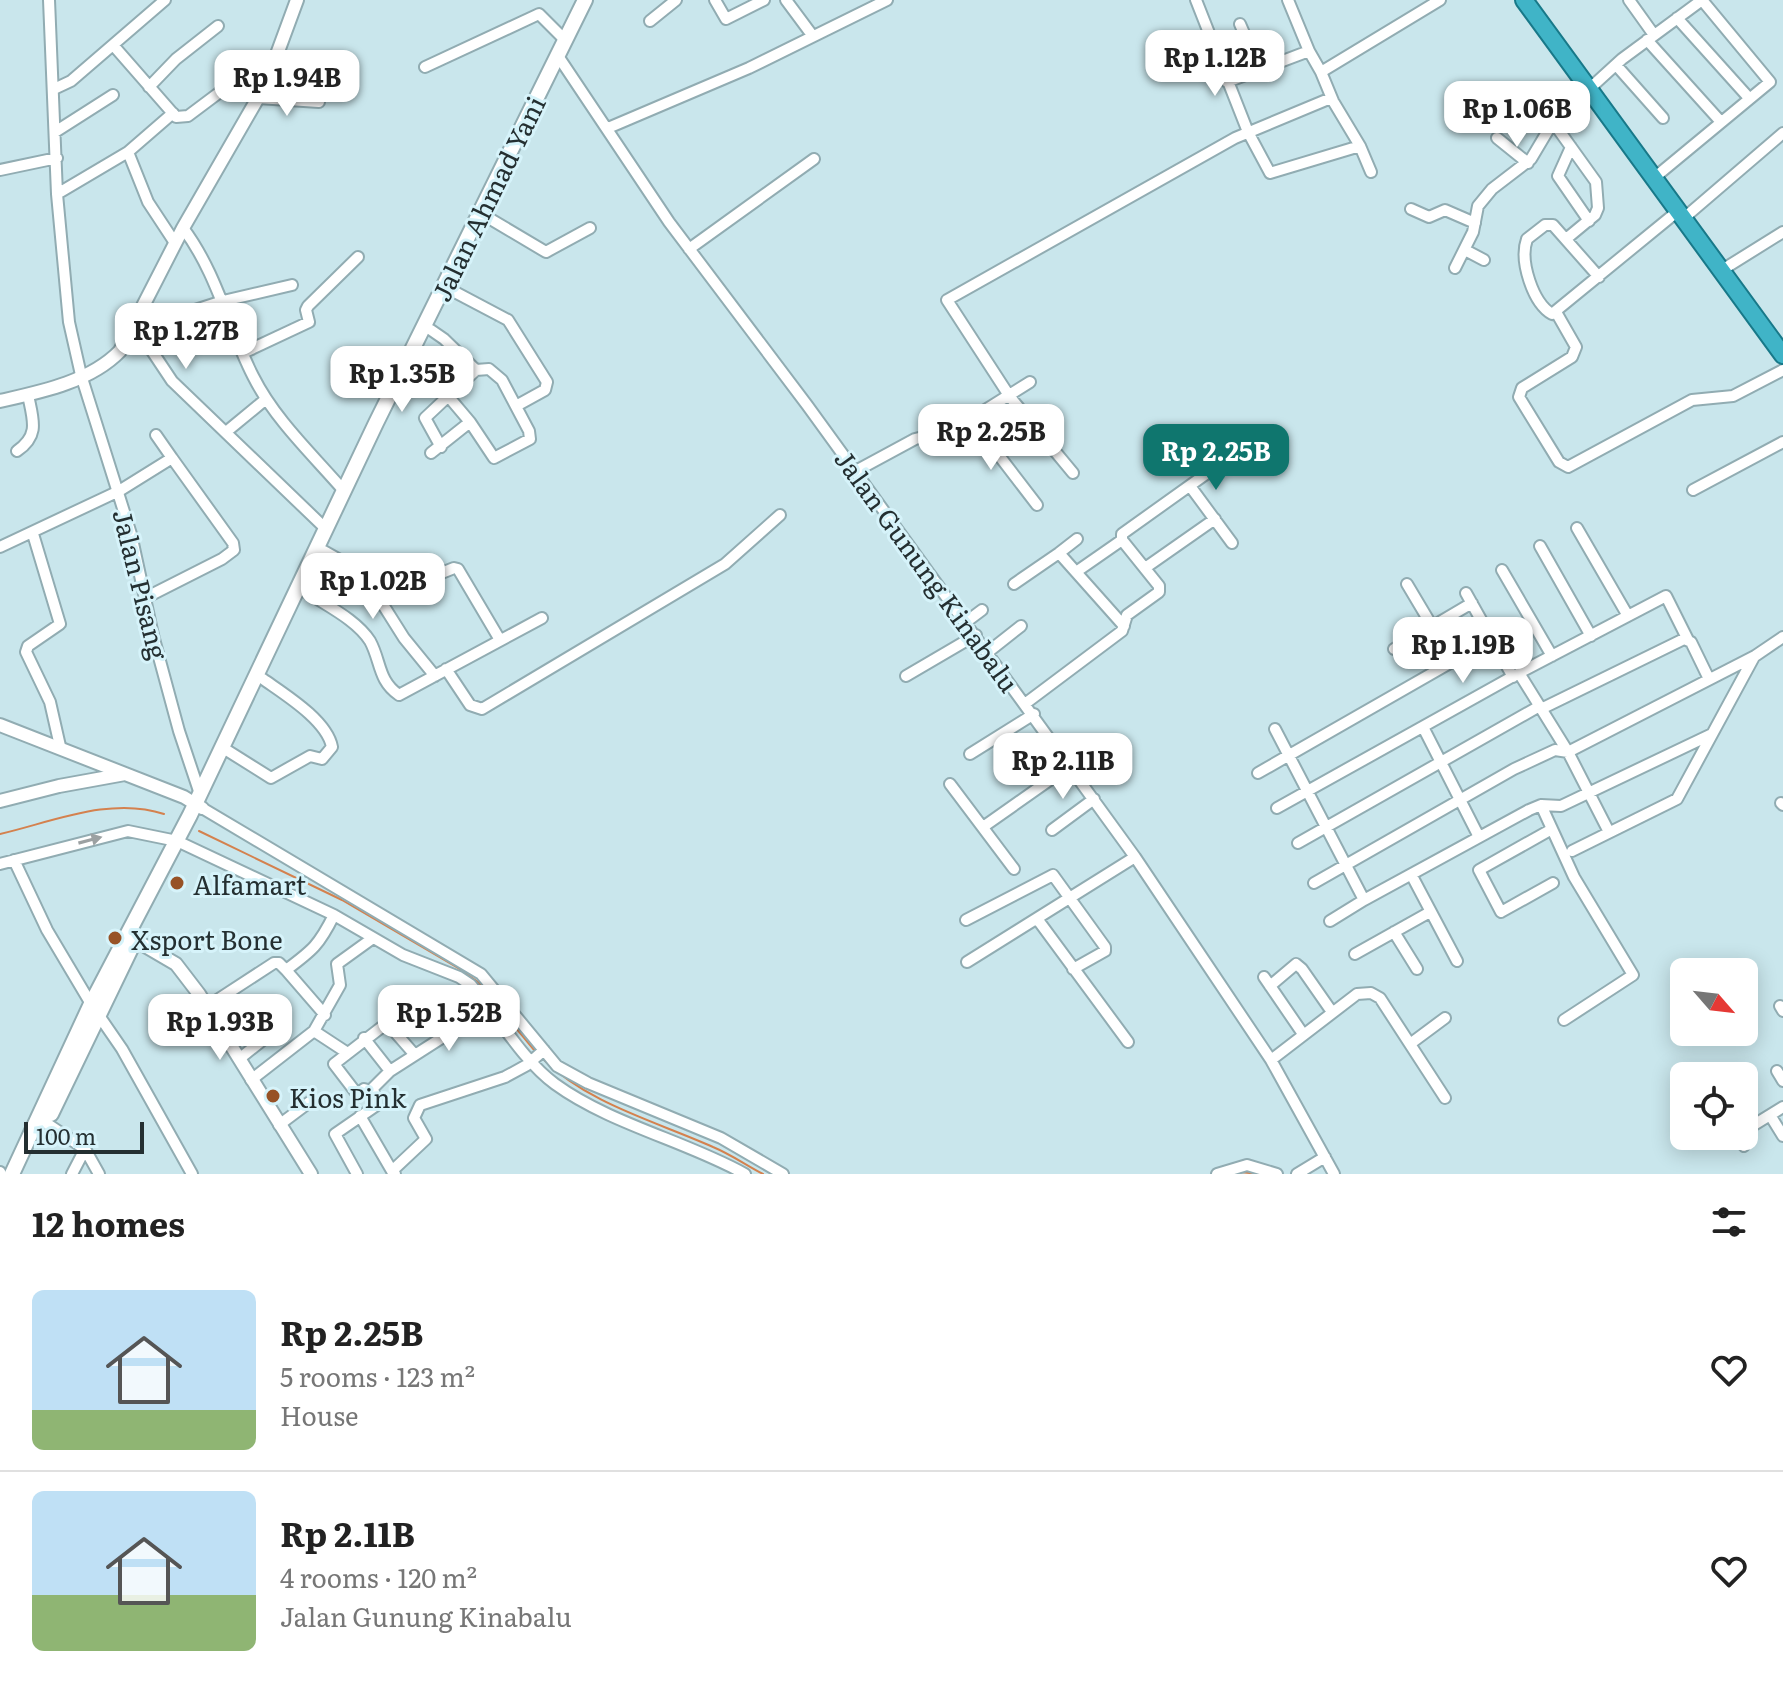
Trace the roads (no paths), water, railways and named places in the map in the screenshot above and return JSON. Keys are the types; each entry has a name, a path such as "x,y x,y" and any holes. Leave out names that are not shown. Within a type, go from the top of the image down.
{"highway":[{"path":"1527,1 1588,90 1783,355"}],"main road":[{"name":"Jalan Ahmad Yani","path":"12,1174 182,839 344,491 431,323 560,60 585,0"},
{"path":"431,323 487,217 560,60 595,0"},
{"path":"197,807 263,679 380,425"},
{"path":"22,1174 95,1008 135,940 182,839"}],"street":[{"name":"Jalan Pisang","path":"49,0 57,194 69,322 81,375 119,491 197,807"},
{"path":"54,89 71,81 165,0"},
{"path":"0,401 28,395 81,375 112,359 266,84 297,0"},
{"path":"650,21 676,0"},
{"path":"715,0 726,19 764,0"},
{"path":"786,0 812,35"},
{"path":"608,128 749,68 887,0"},
{"path":"1196,0 1248,132 1272,174 1360,146"},
{"path":"1288,0 1331,98 1360,146 1371,172"},
{"path":"1321,72 1440,0"},
{"path":"1455,268 1465,250 1483,198 1528,163 1550,126 1588,90 1650,37 1702,0 1770,80 1654,178"},
{"path":"1634,2 1650,37 1721,122"},
{"path":"425,67 539,14 566,41"},
{"path":"1677,18 1749,98"},
{"path":"1240,24 1259,68"},
{"path":"149,87 176,59 218,26"},
{"path":"113,45 176,117 188,116 244,74 266,84"},
{"path":"1165,70 1214,51"},
{"path":"1227,82 1309,51"},
{"name":"Jalan Gunung Kinabalu","path":"560,60 689,249 1026,703 1135,857 1271,1060 1334,1174"},
{"path":"1616,65 1663,118"},
{"path":"1514,91 1571,147 1597,185 1598,208 1589,221 1566,239"},
{"path":"55,132 113,95"},
{"path":"258,98 319,102"},
{"path":"1073,473 1010,397 947,300 1248,132 1331,98"},
{"path":"57,194 128,152 173,113"},
{"path":"1599,277 1566,239 1548,224 1531,234 1524,247 1534,289 1548,312 1556,312 1783,133"},
{"path":"1497,138 1528,163"},
{"path":"1571,147 1558,176 1589,221"},
{"path":"128,152 148,202 175,243"},
{"path":"0,170 57,158"},
{"path":"689,249 814,159"},
{"path":"1411,209 1429,217 1445,210 1475,223"},
{"path":"487,217 546,252 590,228"},
{"path":"183,228 205,262 223,301 234,337 266,399 344,491"},
{"path":"1722,270 1783,232"},
{"path":"1465,250 1484,260"},
{"path":"243,353 309,322 308,306 358,257"},
{"path":"130,331 223,301 292,285"},
{"path":"451,290 508,320 547,382 545,390 516,406"},
{"path":"1556,312 1576,347 1575,352 1572,357 1522,388 1519,397 1559,462 1568,467 1692,400 1733,396 1783,370"},
{"path":"431,323 476,370"},
{"path":"130,331 148,345 172,381 326,529"},
{"path":"441,447 425,420 448,396 476,370 489,369 502,380 530,439 497,459 448,396"},
{"path":"854,472 915,439 953,430 1030,382"},
{"path":"17,451 28,443 33,432 28,395"},
{"path":"226,432 266,399"},
{"path":"971,419 1037,505"},
{"path":"431,453 470,422"},
{"path":"145,598 234,550 233,543 156,435"},
{"path":"1693,490 1783,442"},
{"path":"0,547 119,491 172,458"},
{"path":"1076,572 1122,540 1124,531 1206,474"},
{"path":"1190,486 1232,543"},
{"path":"446,669 470,705 482,709 725,564 780,515"},
{"path":"1145,568 1215,519"},
{"path":"1577,528 1628,616"},
{"path":"33,534 60,624 28,646 26,652 50,702 60,746"},
{"path":"1014,584 1077,539"},
{"path":"1026,703 1122,631 1127,615 1159,590 1122,540"},
{"path":"1540,546 1591,636"},
{"path":"324,551 363,573 404,638 435,676"},
{"path":"1059,553 1124,626"},
{"path":"379,598 458,569 500,640"},
{"path":"1502,570 1552,656"},
{"path":"1407,584 1432,626"},
{"path":"305,591 345,617 368,639 385,684 397,694 542,618"},
{"path":"1277,808 1516,675 1666,596 1709,679"},
{"path":"1394,649 1469,598 1492,639 1541,707 1568,752 1609,832"},
{"path":"966,622 982,610"},
{"path":"988,652 1021,626"},
{"path":"906,676 976,635"},
{"path":"1314,883 1460,799 1555,750 1568,752 1755,656 1783,637"},
{"path":"1258,773 1492,639"},
{"path":"1298,843 1541,707 1680,640 1688,640"},
{"path":"1572,851 1677,799 1755,656"},
{"path":"228,751 271,778 310,756 322,759 332,747 331,740 309,714 263,679"},
{"path":"970,754 1034,714"},
{"path":"0,725 60,746 197,807 403,925 481,974 553,1083 639,1127 711,1155 745,1174"},
{"path":"1423,727 1479,837"},
{"path":"1275,729 1343,865 1364,900"},
{"path":"1330,921 1541,805 1561,806 1712,734"},
{"path":"983,827 1071,765"},
{"path":"0,801 125,774"},
{"path":"950,784 1014,869"},
{"path":"1052,830 1094,799"},
{"path":"1541,805 1574,877 1633,975 1564,1020"},
{"path":"1552,829 1479,870 1501,912 1553,883"},
{"path":"0,864 128,831 182,839 334,915 403,955 465,980 538,1056 588,1083 721,1138 783,1174"},
{"path":"967,962 1135,857"},
{"path":"14,860 42,921 192,1174"},
{"path":"966,920 1052,875 1106,949 1073,969"},
{"path":"1412,876 1457,961"},
{"path":"1355,954 1430,912"},
{"path":"286,970 319,945 334,915"},
{"path":"1038,920 1128,1042"},
{"path":"1394,932 1417,969"},
{"path":"251,1080 314,1031 340,985 337,964 373,938"},
{"path":"135,940 176,964 208,1006 311,1174"},
{"path":"208,1006 274,963 279,963 325,1015"},
{"path":"1303,1034 1267,981 1296,964 1332,1012"},
{"path":"1271,1060 1357,994 1375,994 1445,1098"},
{"path":"372,1091 390,1071 490,1007"},
{"path":"1410,1044 1445,1018"},
{"path":"357,1174 335,1134 378,1103 372,1091 364,1089 357,1094 334,1068 334,1063 387,1023 415,1055"},
{"path":"314,1031 346,1052"},
{"path":"364,1038 390,1071"},
{"path":"239,1059 264,1039"},
{"path":"360,1116 394,1173 426,1139 414,1118 420,1105 438,1096 492,1083 538,1056"},
{"path":"279,1125 311,1101"},
{"path":"1758,1125 1783,1107"},
{"path":"1770,1115 1783,1136"},
{"path":"46,1123 85,1149 99,1174"},
{"path":"72,1174 85,1149"},
{"path":"1297,1174 1325,1157"},
{"path":"1217,1174 1247,1165 1277,1174"}],"waterway":[{"path":"0,834 103,809 144,809 164,814"},
{"path":"199,831 342,900 458,968 478,982 535,1051"},
{"path":"542,1058 560,1074 601,1100 719,1150 763,1174"},
{"path":"1240,1172 1259,1174"}],"place":[{"name":"Alfamart","path":"177,883"},
{"name":"Xsport Bone","path":"115,938"},
{"name":"Kios Pink","path":"273,1096"}]}
